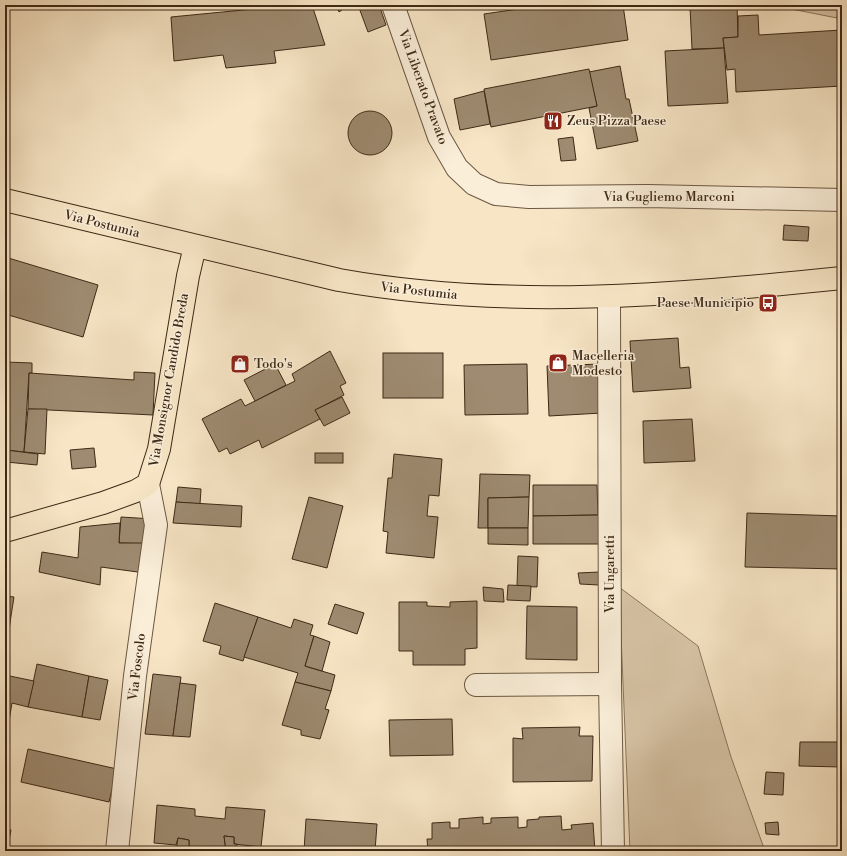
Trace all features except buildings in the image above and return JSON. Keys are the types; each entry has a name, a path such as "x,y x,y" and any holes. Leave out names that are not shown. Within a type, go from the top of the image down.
{"main road":[{"name":"Via Postumia","path":"5,200 339,280 384,288 484,297 609,297 842,278"},
{"name":"Via Monsignor Candido Breda","path":"5,531 103,503 136,491 148,484 159,449 188,276 195,246"}],"street":[{"name":"Via Liberato Pravato","path":"393,5 440,137 448,155 457,168 474,184 496,194"},
{"name":"Via Gugliemo Marconi","path":"496,194 529,197 648,196 842,200"},
{"name":"Via Ungaretti","path":"609,297 610,684 613,851"},
{"name":"Via Foscolo","path":"117,851 135,676 156,525 148,484"},
{"path":"476,685 610,684"}],"shaded area":[{"path":"771,5 839,5 837,18"},
{"path":"619,587 698,646 731,757 765,851 630,851"}],"place":[{"name":"Zeus Pizza Paese","path":"553,121"},
{"name":"Paese Municipio","path":"768,303"},
{"name":"Macelleria Modesto","path":"558,363"},
{"name":"Todo's","path":"240,364"}]}
